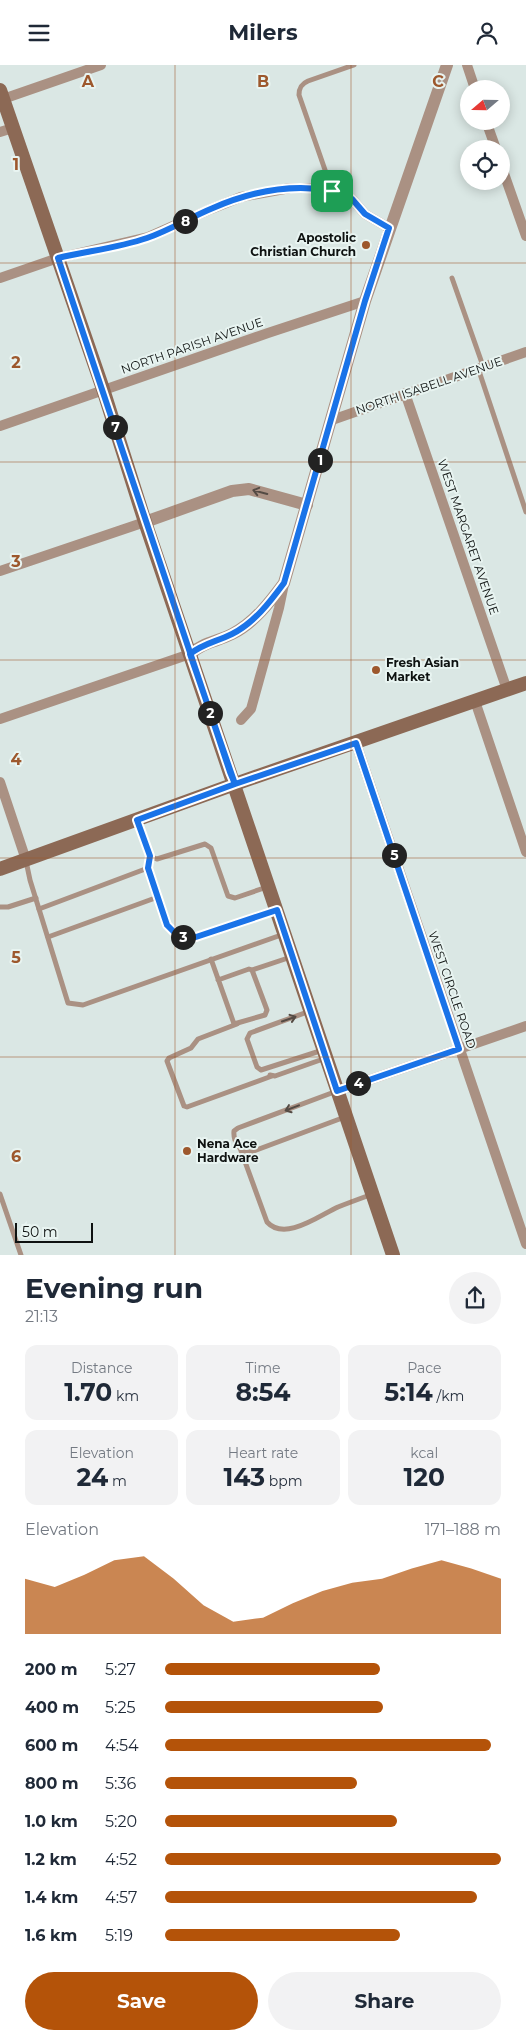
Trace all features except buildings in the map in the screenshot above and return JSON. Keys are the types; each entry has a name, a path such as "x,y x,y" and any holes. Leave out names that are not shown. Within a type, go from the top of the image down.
{"main road":[{"path":"2,95 6,130 58,258 393,1255"},
{"path":"0,869 235,784 526,683"}],"street":[{"path":"2,95 101,65"},
{"path":"241,720 251,709 284,583 365,301 446,65"},
{"path":"466,65 472,80"},
{"path":"0,278 58,258 148,237 241,197 290,188 332,191 352,199 365,214 389,228"},
{"path":"510,190 526,236"},
{"name":"NORTH PARISH AVENUE","path":"0,426 103,389 365,301"},
{"name":"NORTH ISABELL AVENUE","path":"332,420 526,351"},
{"name":"WEST MARGARET AVENUE","path":"405,393 507,690"},
{"path":"0,571 232,491 249,489 307,505"},
{"path":"0,719 190,654 201,645 232,634 252,621 284,583"},
{"path":"475,701 526,852"},
{"name":"WEST CIRCLE ROAD","path":"356,743 526,1244"},
{"path":"0,782 26,861"},
{"path":"337,1091 526,1026"}],"lane":[{"path":"332,191 299,95 299,89 302,84 308,81 354,65"},
{"path":"452,278 526,512"},
{"path":"137,820 150,856 148,868 167,925 177,935 196,937 277,910"},
{"path":"150,856 157,859 205,844 211,848 228,896 235,898 269,887"},
{"path":"26,861 68,1003 73,1005 82,1005 285,933"},
{"path":"39,909 148,868"},
{"path":"48,937 158,897"},
{"path":"0,907 8,907 36,898"},
{"path":"218,980 293,956"},
{"path":"211,959 233,1021 237,1024"},
{"path":"252,970 267,1010 263,1015 201,1037 191,1048 168,1058 167,1061 184,1106 187,1107 272,1076 275,1077 325,1054"},
{"path":"272,1076 257,1067 247,1039 250,1033 311,1011"},
{"path":"263,1015 268,1026"},
{"path":"264,1070 325,1054"},
{"path":"337,1091 238,1128 234,1131 234,1134 267,1223 273,1227 288,1229 373,1194"},
{"path":"240,1148 247,1152 251,1151 346,1116"},
{"path":"0,1194 22,1255"}],"place":[{"name":"Apostolic Christian Church","path":"366,245"},
{"name":"Fresh Asian Market","path":"376,670"},
{"name":"Nena Ace Hardware","path":"187,1151"}],"route":[{"path":"332,191 290,188 241,197 134,242 58,258 190,654 235,784 356,743 459,1049 337,1091 277,910 196,937 184,937 173,933 167,925 148,868 150,856 137,820 235,784 230,772 190,654 201,645 232,634 252,621 284,583 365,301 389,228 365,214 352,199 342,193 332,191"}]}
